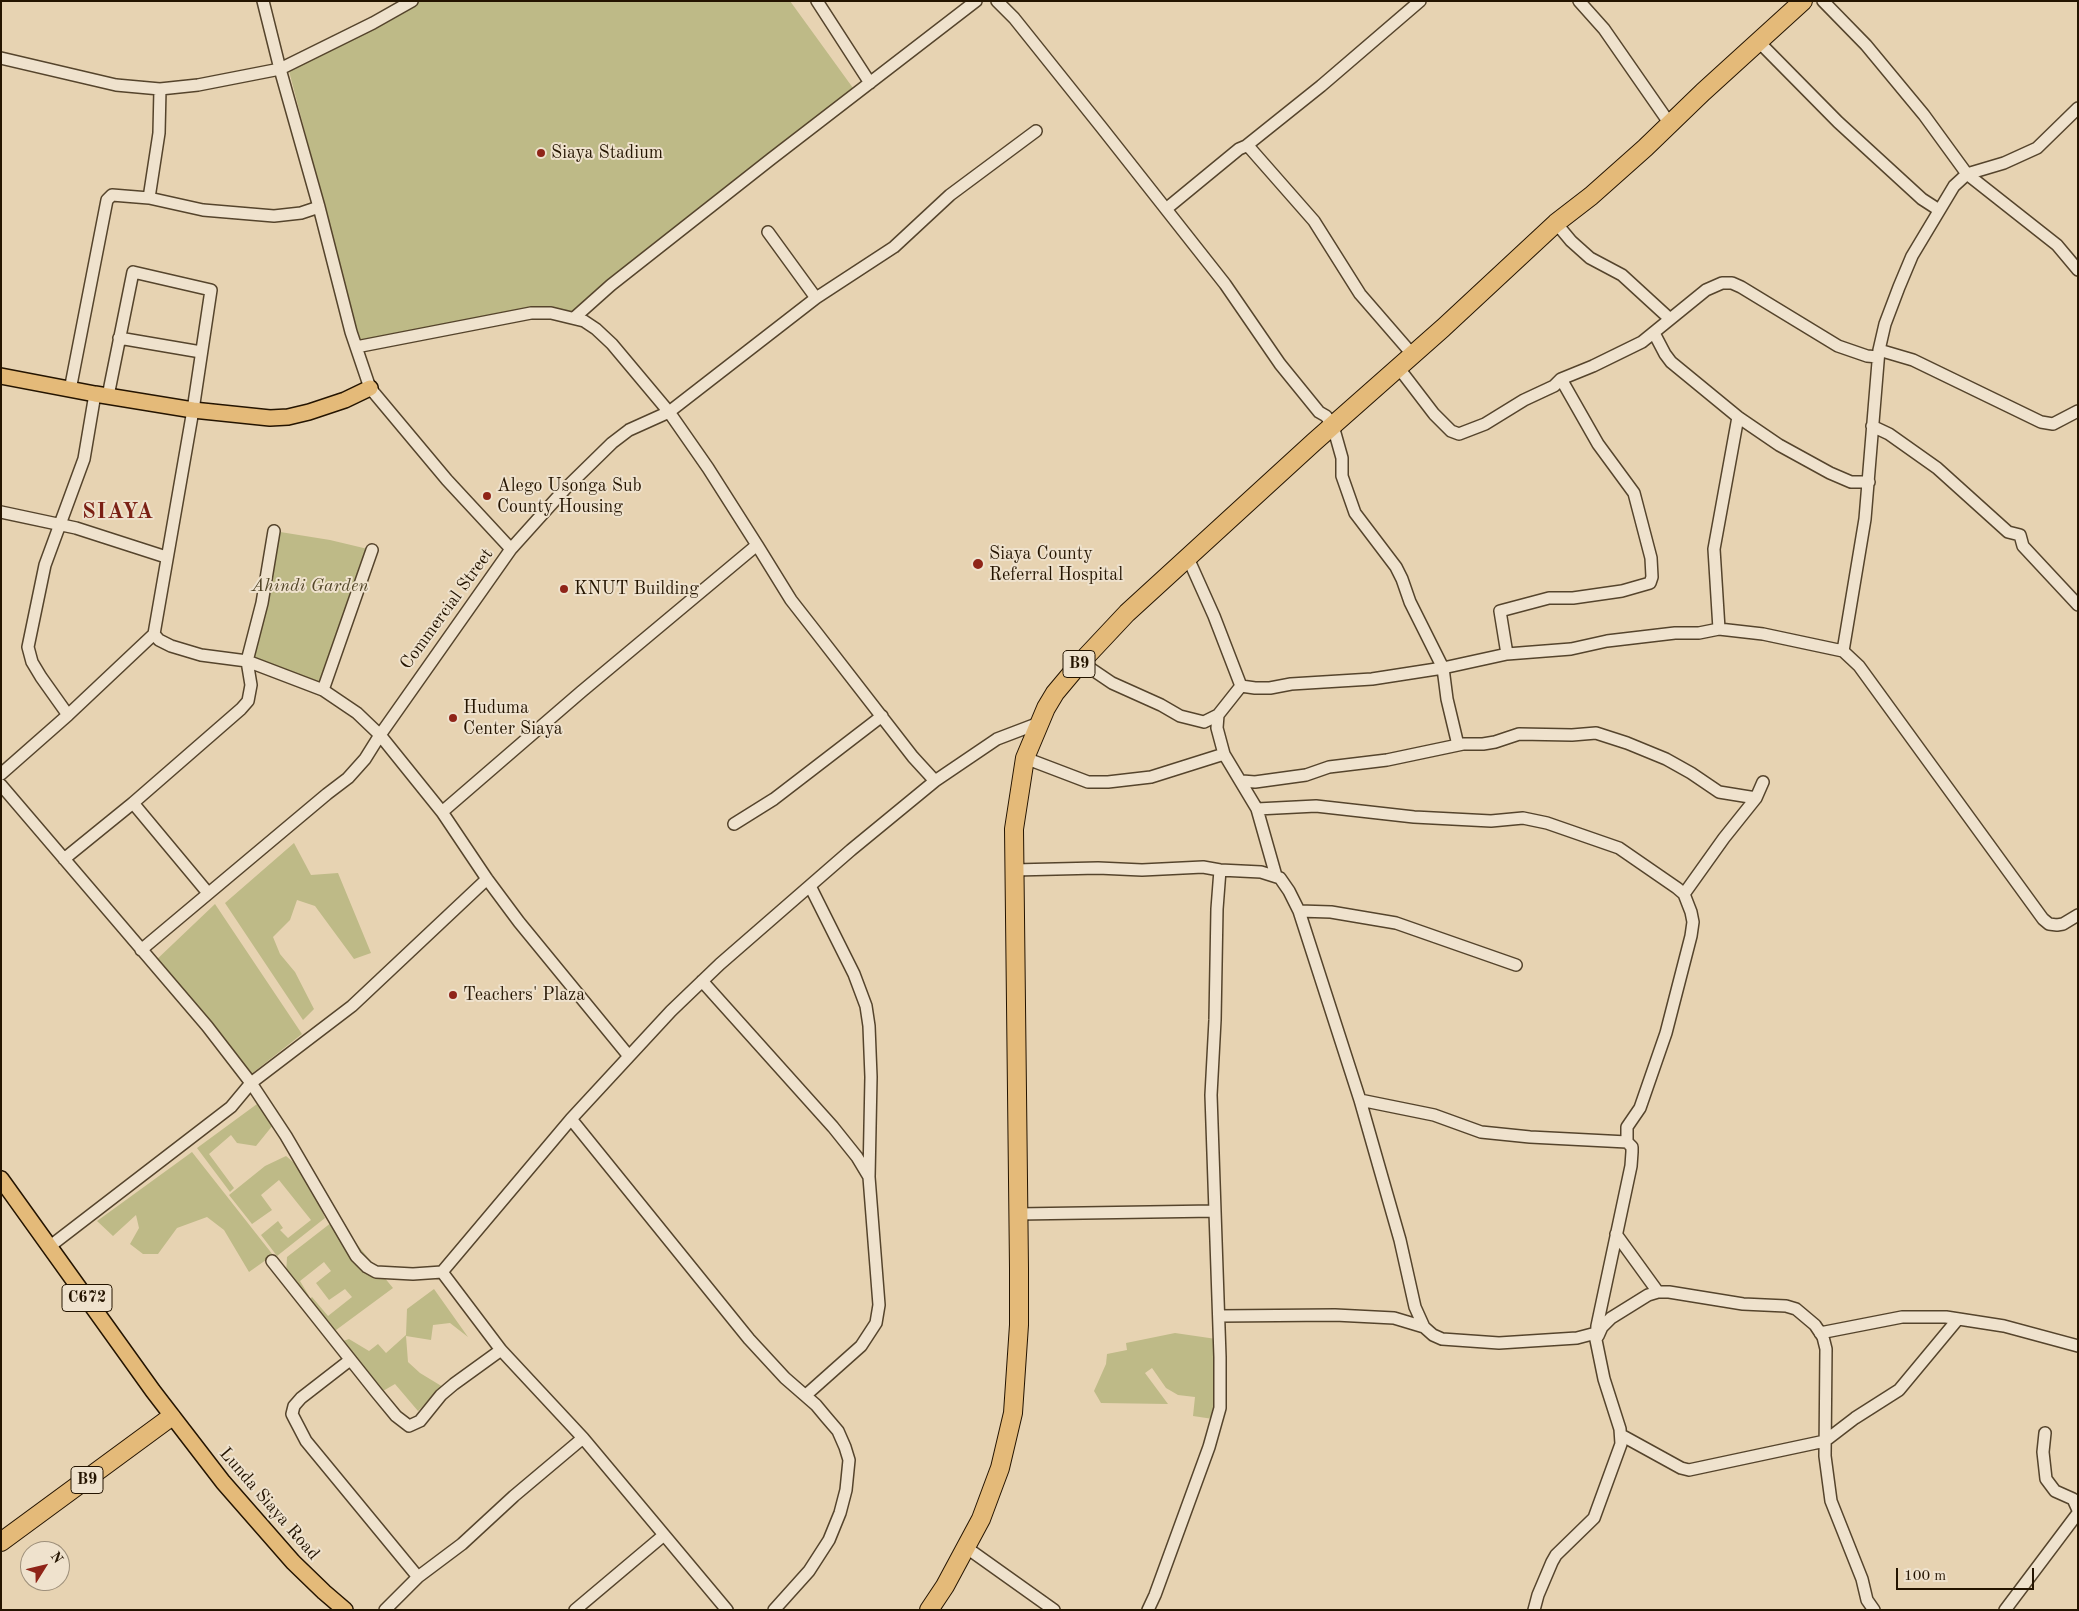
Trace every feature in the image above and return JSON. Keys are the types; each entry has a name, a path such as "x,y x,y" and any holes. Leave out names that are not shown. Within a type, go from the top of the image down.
{"highway":[{"name":"B9","path":"929,1610 967,1548 994,1488 1013,1413 1019,1325 1014,870 1016,810 1025,758 1055,693 1127,613 1314,442 1443,328 1556,223 1591,196 1803,1"},
{"name":"B9","path":"1,1542 171,1416"}],"main road":[{"path":"1,376 70,390 193,410 270,418 288,417 326,406 370,388"},
{"name":"C672","path":"1,1179 171,1416"},
{"name":"Lunda Siaya Road","path":"171,1416 223,1482 274,1542 317,1586 345,1610"}],"street":[{"path":"263,1 356,347 370,388"},
{"path":"1,58 44,67 97,82 160,89 198,85 280,69 373,23 412,1"},
{"path":"817,1 870,84"},
{"path":"574,318 611,285 976,1"},
{"path":"997,1 1014,18 1166,209 1224,284 1280,364 1319,412 1326,416 1333,426 1342,458 1342,476 1355,513 1396,568 1414,611 1443,668 1447,699 1458,745"},
{"path":"1166,209 1221,162 1238,149 1246,146 1321,86 1420,1"},
{"path":"1579,1 1604,30 1670,124"},
{"path":"1823,1 1866,45 1924,115 1967,174 2057,245 2078,270"},
{"path":"1759,42 1838,122 1922,200 1939,210"},
{"path":"149,198 159,133 160,89"},
{"path":"1843,651 1865,519 1879,354 1885,324 1912,256 1954,186 1967,174 2004,163 2037,148 2078,108"},
{"path":"511,549 596,456 629,430 668,412 816,298 894,247 950,195 1036,132"},
{"path":"1246,146 1252,149 1314,221 1360,294 1412,354"},
{"path":"70,390 106,200 112,195 149,198 203,210 274,216 301,213 319,207"},
{"path":"1556,223 1590,258 1622,275 1670,320"},
{"path":"768,232 816,298"},
{"path":"1,774 68,715 154,634 193,410 211,290 133,272 119,338 101,395 84,460 45,565 28,647 32,662 40,677 68,715"},
{"path":"1398,367 1434,414 1451,431 1459,434 1485,424 1524,400 1554,386 1561,379 1630,349 1654,333 1712,286 1732,283 1838,346 1867,356 1879,354 1912,360 2041,422 2053,424 2078,411"},
{"path":"356,347 531,314 551,313 574,318 596,329 612,344 668,412 708,468 791,600 935,781"},
{"path":"1654,333 1671,362 1738,417 1779,445 1830,473 1851,482 1869,482"},
{"path":"119,338 201,352"},
{"path":"1507,654 1500,611 1549,598 1573,598 1622,591 1650,583 1652,577 1651,558 1634,493 1598,444 1561,379"},
{"name":"Commercial Street","path":"141,950 348,778 365,759 511,549 447,480 370,388"},
{"path":"1718,629 1714,548 1738,417"},
{"path":"1872,426 1889,434 1937,468 2008,532 2020,534 2023,546 2078,605"},
{"path":"1,512 59,524 166,557"},
{"path":"64,859 133,803 248,701 251,685 247,660 262,603 274,531"},
{"path":"442,812 581,692 757,545"},
{"path":"323,690 372,550"},
{"path":"1188,558 1214,616 1241,686"},
{"path":"1241,686 1270,688 1291,684 1363,680 1443,668 1507,654 1572,649 1607,642 1675,633 1699,633 1718,629 1779,637 1843,651 1859,666 2043,919 2050,924 2057,925 2063,924 2078,915"},
{"path":"154,634 159,640 172,646 201,655 247,660 323,690 352,709 380,735 442,812 487,879 537,944 628,1055"},
{"path":"1081,662 1112,683 1180,716 1204,722 1218,715 1241,686"},
{"path":"1218,715 1217,728 1224,754 1242,781 1257,809 1276,876 1289,891 1299,911 1360,1100 1400,1240 1415,1307 1424,1327 1433,1335 1442,1339 1499,1343 1596,1336 1611,1318 1648,1295 1658,1292 1669,1292 1743,1304 1786,1306 1796,1309 1820,1333 1826,1349 1825,1441 1832,1507 1862,1579 1867,1600 1874,1610"},
{"path":"734,824 774,799 882,716"},
{"path":"1,785 207,1026 251,1083 286,1136 356,1256 367,1267 376,1272 391,1274 442,1272 571,1119 628,1055 702,981 810,886 935,781 987,744 1008,734 1040,723"},
{"path":"1242,781 1255,782 1306,775 1330,767 1387,760 1458,745 1483,744 1520,734 1572,736 1596,733 1666,759 1719,792 1756,798"},
{"path":"1025,758 1088,782 1108,782 1151,776 1224,754"},
{"path":"1684,894 1756,798 1763,782"},
{"path":"133,803 208,893"},
{"path":"1257,809 1316,806 1414,817 1491,821 1523,818 1539,821 1619,848 1684,894 1691,912 1693,922 1691,936 1664,1040 1640,1108 1627,1127 1628,1142 1632,1147 1631,1166 1605,1281 1596,1336 1604,1379 1621,1435 1621,1444 1594,1518 1556,1554 1543,1581 1534,1610"},
{"path":"1014,870 1098,868 1142,870 1203,867 1220,870 1262,872 1276,876"},
{"path":"1148,1610 1161,1580 1217,1419 1221,1387 1211,1095 1220,870"},
{"path":"49,1247 231,1107 251,1083 352,1006 487,879"},
{"path":"806,1395 861,1346 870,1334 879,1314 869,1177 871,1077 869,1026 866,1006 854,974 810,886"},
{"path":"1299,911 1332,912 1396,923 1516,965"},
{"path":"702,981 833,1127 869,1177"},
{"path":"1360,1100 1434,1115 1481,1132 1530,1137 1628,1142"},
{"path":"571,1119 734,1321 785,1378 806,1395 838,1431 849,1460 849,1475 840,1513 825,1547 809,1571 774,1610"},
{"path":"1018,1214 1215,1211"},
{"path":"1616,1234 1658,1292"},
{"path":"272,1261 392,1411 409,1426 420,1421 441,1395 454,1384 501,1350"},
{"path":"442,1272 501,1350 583,1438 727,1610"},
{"path":"1219,1316 1335,1315 1394,1318 1424,1327"},
{"path":"1820,1333 1902,1317 1958,1319 2004,1326 2078,1346"},
{"path":"1621,1435 1681,1468 1689,1470 1825,1441 1855,1418 1899,1390 1958,1319"},
{"path":"350,1360 301,1398 294,1406 292,1414 306,1441 418,1577"},
{"path":"2005,1610 2078,1511 2073,1499 2055,1491 2046,1479 2043,1452 2045,1433"},
{"path":"385,1610 418,1577 462,1544 514,1496 583,1438"},
{"path":"575,1610 664,1535"},
{"path":"967,1548 1054,1610"}],"green space":[{"name":"Siaya Stadium","path":"419,1 790,1 853,88 689,219 574,318 526,310 361,346 289,71 382,24"},
{"name":"Ahindi Garden","path":"274,531 330,540 372,550 325,684 247,661"},
{"path":"294,843 311,875 338,873 371,953 354,959 315,906 297,900 290,920 273,937 280,954 295,972 314,1009 303,1020 225,903"},
{"path":"215,904 302,1034 250,1075 153,963"},
{"path":"257,1104 273,1125 256,1146 237,1143 231,1135 209,1154 234,1188 230,1192 197,1148"},
{"path":"192,1152 273,1255 249,1272 224,1230 207,1217 177,1228 158,1254 143,1254 130,1244 139,1228 136,1215 113,1236 97,1221"},
{"path":"286,1156 304,1171 325,1218 277,1256 261,1235 278,1221 283,1228 280,1230 288,1238 311,1220 279,1180 261,1195 272,1210 252,1224 229,1195 265,1166"},
{"path":"336,1219 393,1288 332,1333 308,1301 312,1297 328,1316 352,1297 345,1289 329,1300 316,1283 331,1271 324,1262 300,1281 309,1296 306,1299 286,1275 287,1257"},
{"path":"434,1289 468,1337 450,1323 433,1325 431,1340 406,1336 408,1362 420,1373 443,1387 418,1411 395,1384 383,1391 343,1341 349,1339 369,1351 378,1344 386,1353 406,1335 407,1309"},
{"path":"1175,1333 1223,1340 1213,1419 1193,1416 1195,1397 1178,1395 1166,1388 1152,1368 1145,1373 1168,1404 1101,1403 1094,1391 1106,1364 1107,1354 1127,1350 1126,1343"}],"place":[{"name":"Siaya Stadium","path":"541,153"},
{"name":"Alego Usonga Sub County Housing","path":"487,496"},
{"name":"Siaya County Referral Hospital","path":"978,564"},
{"name":"KNUT Building","path":"564,589"},
{"name":"Huduma Center Siaya","path":"453,718"},
{"name":"Teachers' Plaza","path":"453,995"}],"district":[{"name":"SIAYA","path":"118,512"}]}
